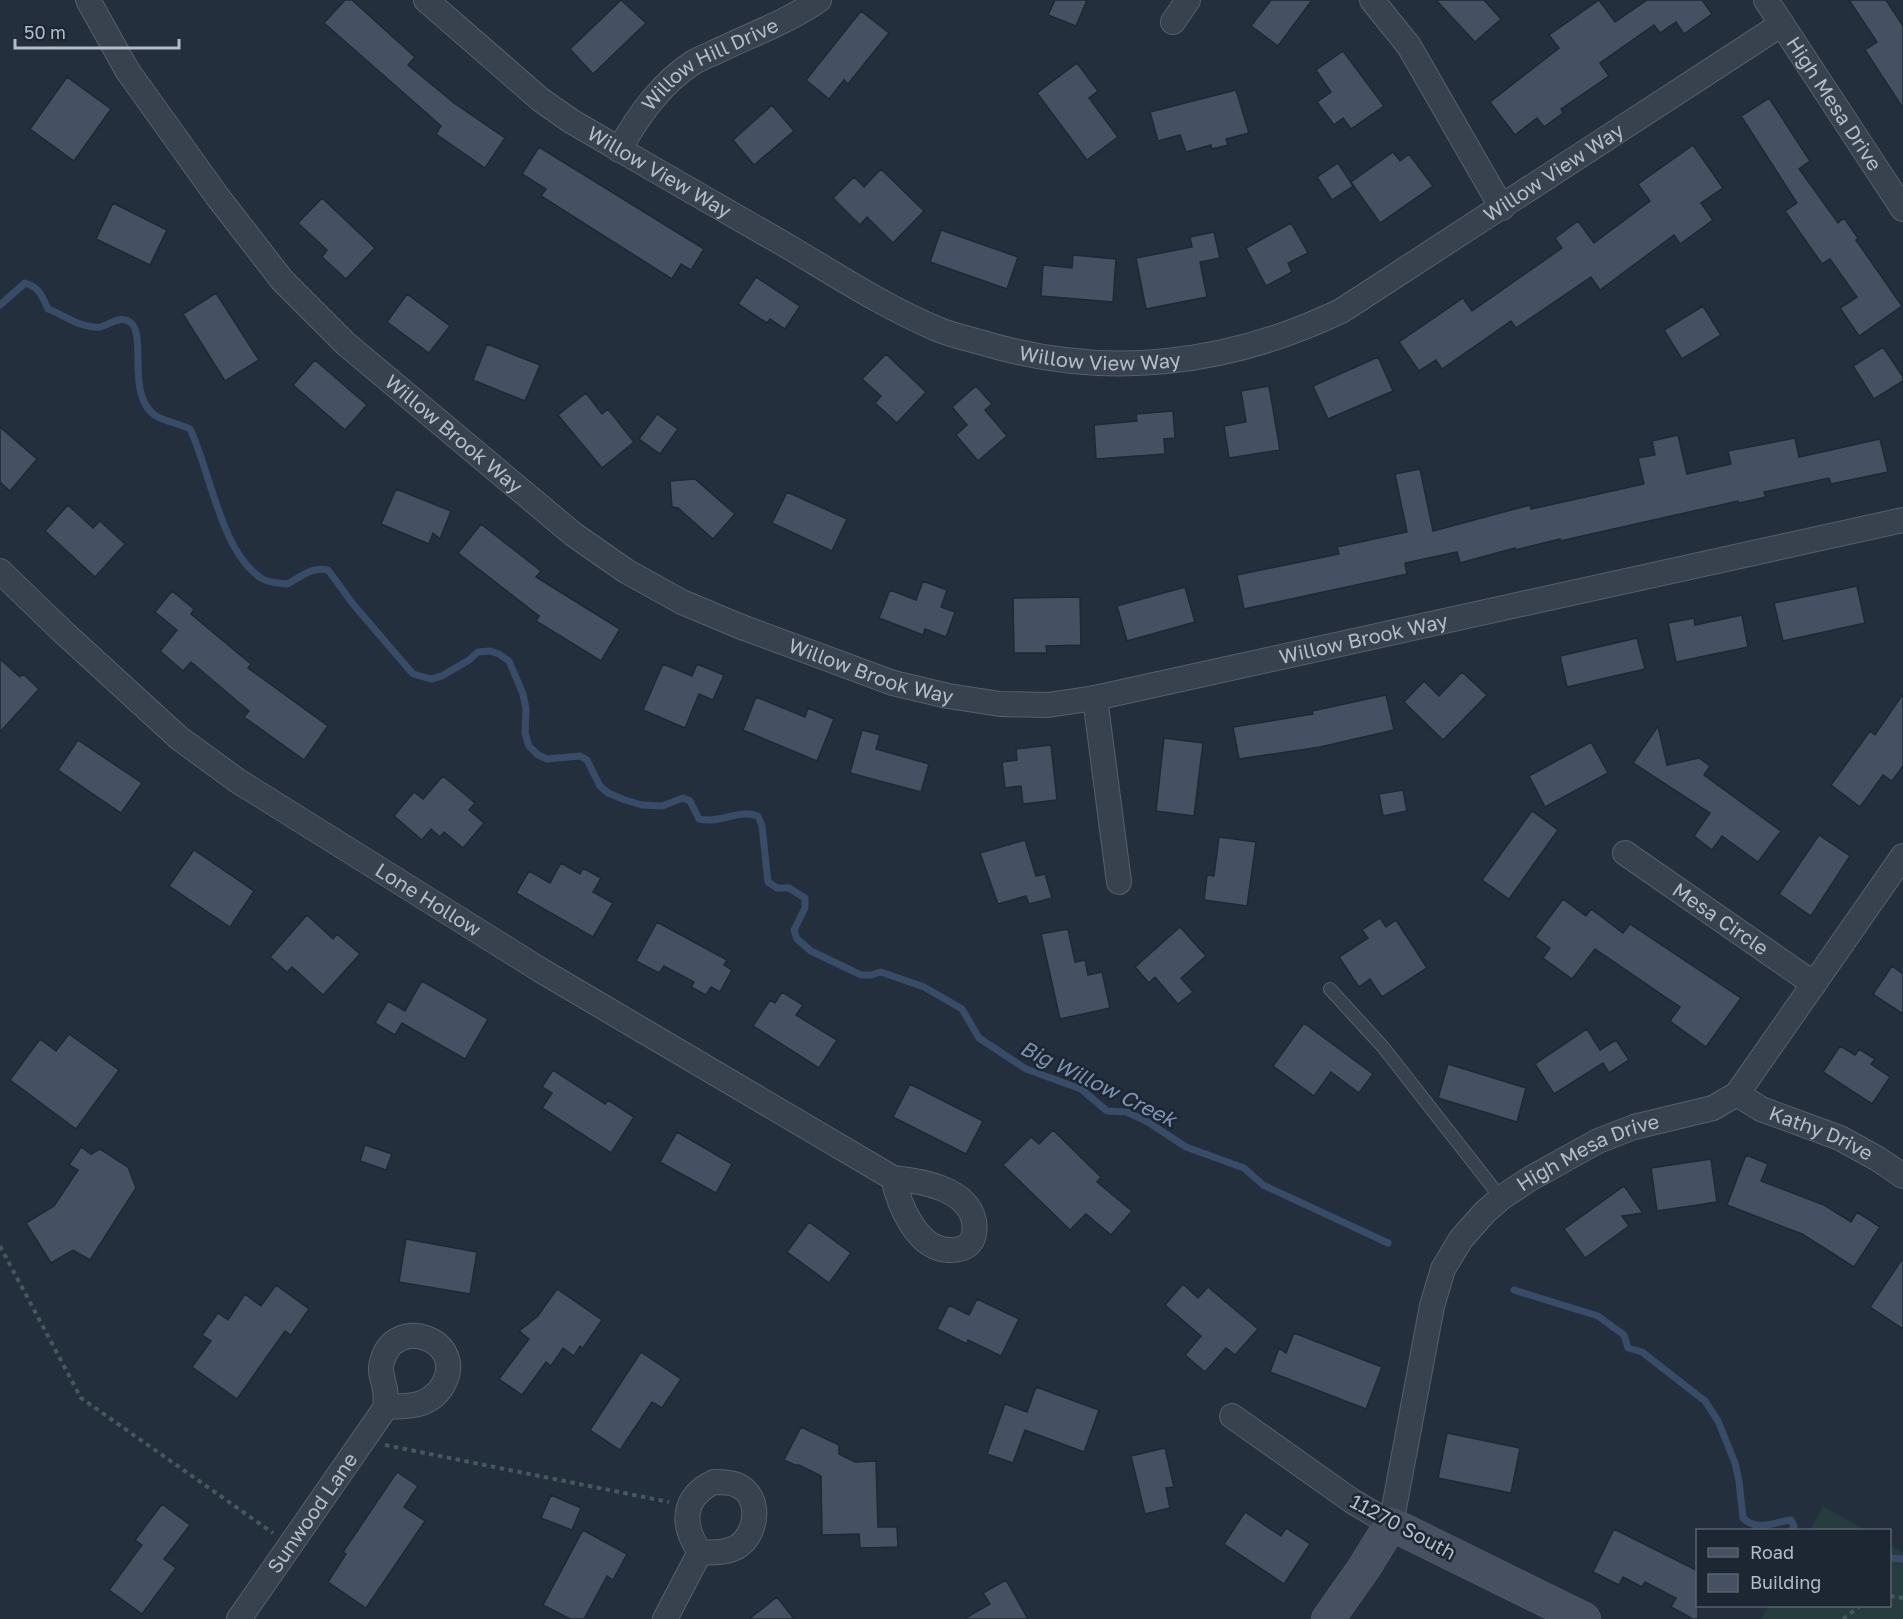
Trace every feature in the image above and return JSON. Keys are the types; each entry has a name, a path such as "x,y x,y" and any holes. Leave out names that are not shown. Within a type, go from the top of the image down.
{"street":[{"name":"Willow Brook Way","path":"88,0 126,70 217,195 282,280 346,344 573,534 626,571 682,602 739,626 893,683 948,696 1000,704 1048,705 1095,698 1903,520"},
{"name":"Willow View Way","path":"426,0 541,100 619,150 873,296 938,329 1006,350 1073,363 1139,364 1203,357 1266,342 1304,329 1376,290 1782,24"},
{"name":"Willow Hill Drive","path":"619,150 649,102 670,81 695,62 802,12 819,0"},
{"path":"1173,22 1188,0"},
{"path":"1372,0 1409,46 1502,208"},
{"name":"High Mesa Drive","path":"1766,0 1903,209"},
{"name":"Lone Hollow","path":"0,570 61,630 179,738 238,781 542,971 894,1178"},
{"path":"1095,698 1119,882"},
{"name":"Mesa Circle","path":"1625,853 1814,984"},
{"name":"High Mesa Drive","path":"1391,1524 1432,1306 1443,1269 1461,1239 1501,1198 1528,1180 1598,1141 1634,1127 1713,1108 1737,1094 1903,856"},
{"name":"Kathy Drive","path":"1737,1094 1761,1109 1839,1138 1878,1158 1903,1176"},
{"name":"Sunwood Lane","path":"239,1619 386,1407"},
{"name":"11270 South","path":"1232,1416 1352,1501 1391,1524 1584,1619"},
{"path":"714,1482 737,1485 746,1492 754,1509 752,1529 746,1539 736,1547 713,1553 700,1552 688,1528 687,1516 690,1504 703,1487 714,1482"},
{"path":"1328,1619 1364,1568 1391,1524"},
{"path":"665,1619 700,1552"}],"lane":[{"path":"1330,988 1383,1047 1501,1198"}],"path":[{"path":"0,1246 81,1398 290,1545"},
{"path":"363,1440 664,1501 690,1504"},
{"path":"1843,1619 1858,1607"}],"green space":[{"path":"1823,1506 1863,1529 1811,1529"},
{"path":"1891,1546 1903,1553 1903,1619 1761,1619 1767,1607 1891,1607"}],"building":[{"path":"345,0 352,0 415,57 408,65 454,103 505,138 485,168 436,134 441,126 324,23"},
{"path":"621,0 646,23 593,74 570,49"},
{"path":"1055,0 1087,0 1076,26 1048,15"},
{"path":"1271,0 1312,0 1278,46 1251,26"},
{"path":"1436,0 1484,0 1501,19 1475,42"},
{"path":"1599,0 1615,22 1647,0 1702,0 1712,14 1684,34 1676,22 1660,33 1654,25 1600,63 1609,76 1561,109 1563,113 1544,127 1537,118 1515,135 1490,102 1559,48 1549,35"},
{"path":"1849,0 1886,0 1903,26 1903,108 1865,50 1877,42"},
{"path":"861,11 889,33 848,84 844,80 829,99 806,80"},
{"path":"1343,51 1384,106 1351,129 1343,118 1334,125 1317,102 1331,92 1316,70"},
{"path":"1077,63 1098,91 1089,98 1118,137 1087,160 1037,93"},
{"path":"67,77 111,109 74,161 30,129"},
{"path":"1236,90 1249,133 1226,139 1228,145 1212,149 1211,145 1186,152 1180,135 1158,141 1150,112"},
{"path":"1769,98 1810,161 1799,169 1838,223 1844,218 1858,238 1856,240 1902,306 1859,336 1840,308 1857,297 1830,259 1822,264 1785,211 1797,203 1741,116"},
{"path":"772,105 794,131 754,165 733,140"},
{"path":"1693,145 1723,188 1701,203 1713,220 1680,244 1674,235 1600,290 1591,277 1516,328 1511,321 1442,369 1436,360 1419,371 1399,342 1463,298 1472,311 1562,248 1555,238 1578,221 1594,243 1650,201 1638,184"},
{"path":"539,147 704,249 691,270 681,264 672,279 541,196 546,189 522,174"},
{"path":"1393,152 1400,161 1409,154 1433,186 1380,223 1351,182"},
{"path":"1338,163 1353,186 1332,200 1317,177"},
{"path":"881,169 924,211 893,243 867,217 860,225 833,198 854,177 864,187"},
{"path":"322,198 375,248 346,279 322,257 327,250 298,223"},
{"path":"113,203 167,230 150,265 96,239"},
{"path":"1291,223 1308,253 1288,263 1292,272 1266,286 1246,248"},
{"path":"941,230 1018,257 1007,289 930,262"},
{"path":"1214,232 1220,258 1200,262 1207,297 1146,309 1136,258 1192,247 1190,237"},
{"path":"1073,255 1116,259 1113,302 1041,296 1043,265 1072,268"},
{"path":"756,277 800,306 785,329 770,319 767,323 738,304"},
{"path":"216,293 259,360 225,381 183,314"},
{"path":"407,294 450,326 429,353 387,322"},
{"path":"1703,306 1721,335 1682,359 1664,330"},
{"path":"487,344 540,365 525,401 473,380"},
{"path":"1883,347 1903,377 1903,381 1874,399 1853,366"},
{"path":"886,354 926,392 897,423 875,403 881,396 862,379"},
{"path":"1378,357 1393,391 1328,419 1313,386"},
{"path":"315,360 367,405 345,430 293,385"},
{"path":"976,386 992,404 985,410 1007,436 978,461 956,435 967,425 952,407"},
{"path":"1269,386 1280,450 1229,458 1224,426 1246,422 1241,391"},
{"path":"586,393 602,414 608,409 634,442 602,468 558,415"},
{"path":"1173,411 1175,438 1164,439 1165,454 1096,459 1094,425 1137,421 1136,414"},
{"path":"657,414 678,429 660,454 639,439"},
{"path":"0,427 37,459 10,491 0,482"},
{"path":"1678,435 1687,474 1731,464 1728,451 1795,438 1799,457 1880,439 1888,472 1831,484 1829,478 1764,492 1766,497 1739,503 1738,501 1560,541 1560,539 1515,550 1515,548 1460,563 1457,552 1405,563 1407,574 1244,609 1237,575 1339,554 1337,547 1407,532 1395,474 1420,469 1433,531 1530,505 1531,509 1644,484 1638,458 1655,455 1652,441"},
{"path":"695,479 735,514 713,539 678,508 672,507 670,481"},
{"path":"396,489 451,511 440,539 433,533 429,544 381,524"},
{"path":"787,492 847,519 832,551 772,523"},
{"path":"68,505 93,528 100,521 125,544 95,577 45,531"},
{"path":"481,524 541,571 536,577 620,629 601,661 536,621 539,616 458,553"},
{"path":"923,581 947,590 941,607 955,612 946,637 925,629 923,635 879,618 890,590 916,600"},
{"path":"1857,586 1865,623 1783,641 1774,603"},
{"path":"1185,587 1195,622 1127,641 1117,606"},
{"path":"172,591 194,609 191,614 251,664 248,668 328,726 304,760 244,717 249,711 191,662 183,671 160,651 177,630 155,612"},
{"path":"1080,597 1081,645 1046,646 1047,653 1014,653 1013,598"},
{"path":"1742,615 1748,647 1676,662 1668,623 1694,618 1695,625"},
{"path":"1637,638 1645,669 1567,687 1560,656"},
{"path":"0,659 20,677 23,674 39,689 0,732"},
{"path":"663,664 692,676 697,664 724,675 713,700 699,694 685,728 643,710"},
{"path":"1462,672 1487,695 1443,740 1404,702 1424,681 1439,696"},
{"path":"1903,694 1903,766 1892,781 1883,775 1860,807 1831,785 1870,731 1875,735"},
{"path":"1386,695 1394,730 1320,747 1239,759 1233,727 1313,714 1312,711"},
{"path":"756,697 805,717 808,708 834,719 817,761 743,730"},
{"path":"1658,726 1667,765 1699,758 1710,766 1704,775 1781,831 1758,862 1722,836 1712,850 1694,836 1710,813 1633,763"},
{"path":"862,730 880,735 876,749 929,764 921,792 850,773"},
{"path":"1164,738 1203,743 1194,816 1156,811"},
{"path":"78,740 142,783 121,813 58,770"},
{"path":"1591,742 1608,773 1545,807 1529,776"},
{"path":"1051,745 1057,800 1023,804 1021,786 1005,788 1002,762 1017,760 1016,749"},
{"path":"443,776 475,803 469,810 484,823 463,848 444,832 440,837 431,829 422,840 394,816 414,792 423,799"},
{"path":"1403,790 1407,811 1383,816 1379,794"},
{"path":"1532,811 1558,830 1509,899 1482,880"},
{"path":"1819,835 1850,856 1811,916 1779,894"},
{"path":"1219,837 1256,842 1247,906 1204,900 1207,875 1214,876"},
{"path":"1025,840 1036,876 1045,874 1052,898 1029,904 1026,896 998,904 980,853"},
{"path":"194,850 254,891 230,927 169,886"},
{"path":"561,863 580,874 583,868 601,878 593,892 613,903 593,937 516,893 529,871 550,883"},
{"path":"1563,899 1586,916 1591,909 1623,933 1630,924 1741,998 1706,1047 1670,1021 1680,1007 1595,949 1572,979 1543,958 1550,948 1535,937"},
{"path":"307,915 333,939 337,934 360,954 323,995 292,967 287,972 270,957"},
{"path":"1380,918 1386,927 1396,920 1427,968 1382,997 1370,979 1359,987 1339,957 1368,938 1362,930"},
{"path":"657,922 727,960 724,965 732,970 720,992 711,987 706,995 691,987 694,982 664,966 659,973 636,961"},
{"path":"1180,927 1206,956 1181,978 1193,992 1178,1004 1155,977 1149,983 1135,967"},
{"path":"1068,929 1075,962 1085,960 1088,975 1102,972 1110,1008 1060,1019 1041,934"},
{"path":"1892,966 1903,974 1903,1014 1873,994"},
{"path":"422,981 488,1019 465,1059 402,1023 395,1035 375,1023 388,1001 405,1011"},
{"path":"782,992 803,1005 796,1015 837,1040 819,1068 753,1026 770,1000 775,1003"},
{"path":"1304,1023 1373,1074 1359,1093 1331,1072 1314,1096 1273,1066"},
{"path":"1587,1029 1600,1050 1616,1040 1629,1060 1609,1073 1603,1063 1554,1094 1535,1064"},
{"path":"69,1034 119,1070 76,1129 10,1080 40,1039 56,1051"},
{"path":"1840,1046 1855,1055 1859,1049 1875,1059 1871,1064 1890,1077 1872,1104 1823,1072"},
{"path":"1448,1064 1526,1088 1517,1122 1438,1098"},
{"path":"553,1070 605,1104 608,1100 634,1117 611,1153 542,1108 552,1093 542,1087"},
{"path":"910,1084 983,1121 966,1154 893,1117"},
{"path":"1053,1130 1101,1177 1097,1182 1132,1211 1111,1235 1086,1214 1070,1230 1003,1165 1031,1137 1039,1144"},
{"path":"677,1132 732,1164 716,1193 660,1162"},
{"path":"365,1145 392,1154 386,1170 360,1161"},
{"path":"81,1147 91,1154 100,1149 128,1167 136,1188 90,1260 73,1250 51,1263 26,1223 54,1206 78,1170 69,1165"},
{"path":"1746,1155 1768,1164 1761,1181 1821,1203 1851,1222 1857,1212 1880,1227 1854,1267 1802,1234 1727,1205"},
{"path":"1711,1159 1717,1202 1657,1211 1651,1168"},
{"path":"1624,1186 1643,1213 1622,1216 1629,1226 1585,1258 1564,1229"},
{"path":"809,1222 851,1253 829,1283 787,1252"},
{"path":"406,1239 477,1252 470,1294 399,1282"},
{"path":"1903,1258 1903,1329 1870,1307"},
{"path":"1183,1284 1198,1298 1208,1287 1258,1329 1235,1355 1226,1348 1205,1372 1185,1355 1201,1336 1165,1305"},
{"path":"276,1285 309,1309 291,1335 285,1331 237,1399 192,1367 211,1341 202,1335 218,1313 228,1320 245,1294 261,1306"},
{"path":"557,1289 602,1320 583,1348 580,1346 574,1356 563,1348 551,1366 546,1362 522,1395 499,1379 529,1339 519,1331 537,1317"},
{"path":"977,1299 1019,1319 1001,1356 968,1340 967,1344 937,1329 949,1305 969,1315"},
{"path":"1294,1333 1382,1367 1366,1409 1270,1372 1279,1348 1286,1353"},
{"path":"641,1352 681,1379 662,1408 652,1402 620,1450 590,1430"},
{"path":"1036,1387 1099,1410 1084,1452 1025,1430 1013,1463 987,1454 1005,1404 1027,1412"},
{"path":"801,1427 839,1445 839,1454 855,1462 876,1461 878,1527 897,1527 898,1547 860,1548 859,1534 822,1535 821,1476 784,1460"},
{"path":"1447,1433 1520,1448 1511,1493 1438,1478"},
{"path":"1165,1448 1174,1487 1166,1488 1170,1508 1145,1514 1131,1456"},
{"path":"397,1472 418,1486 404,1507 425,1521 366,1608 328,1582 346,1554 343,1552"},
{"path":"551,1495 581,1508 572,1530 541,1518"},
{"path":"162,1504 190,1525 164,1559 176,1568 142,1614 109,1590 142,1545 135,1540"},
{"path":"1245,1512 1281,1536 1286,1528 1310,1544 1284,1584 1224,1544"},
{"path":"1614,1529 1696,1570 1698,1619 1693,1619 1671,1607 1676,1598 1645,1582 1642,1587 1623,1577 1619,1585 1593,1572"},
{"path":"583,1530 627,1554 613,1580 607,1576 584,1619 570,1619 543,1605"},
{"path":"1006,1580 1028,1619 964,1619 990,1604 983,1593"},
{"path":"777,1597 794,1619 749,1619"}],"waterway":[{"name":"Big Willow Creek","path":"0,305 25,283 37,290 48,309 80,324 100,327 118,320 130,322 135,328 137,338 140,391 145,403 155,416 190,429 226,530 247,566 261,578 270,582 287,584 312,571 328,570 353,604 413,674 431,679 442,676 478,652 490,651 499,654 509,661 523,694 526,709 525,733 529,746 538,755 547,759 580,756 587,760 600,786 608,793 642,805 662,806 683,798 690,801 699,819 714,820 743,814 758,816 762,826 768,882 777,888 789,888 805,898 805,908 794,930 797,939 811,951 861,975 881,972 924,987 962,1009 979,1038 1026,1069 1081,1089 1107,1111 1127,1112 1148,1122 1186,1147 1244,1168 1263,1185 1388,1243"},
{"name":"Big Willow Creek","path":"1514,1290 1598,1316 1624,1335 1628,1348 1642,1352 1705,1401 1718,1421 1735,1463 1743,1518 1760,1525 1791,1520 1794,1526 1792,1529"},
{"name":"Big Willow Creek","path":"1891,1558 1903,1559"}]}
